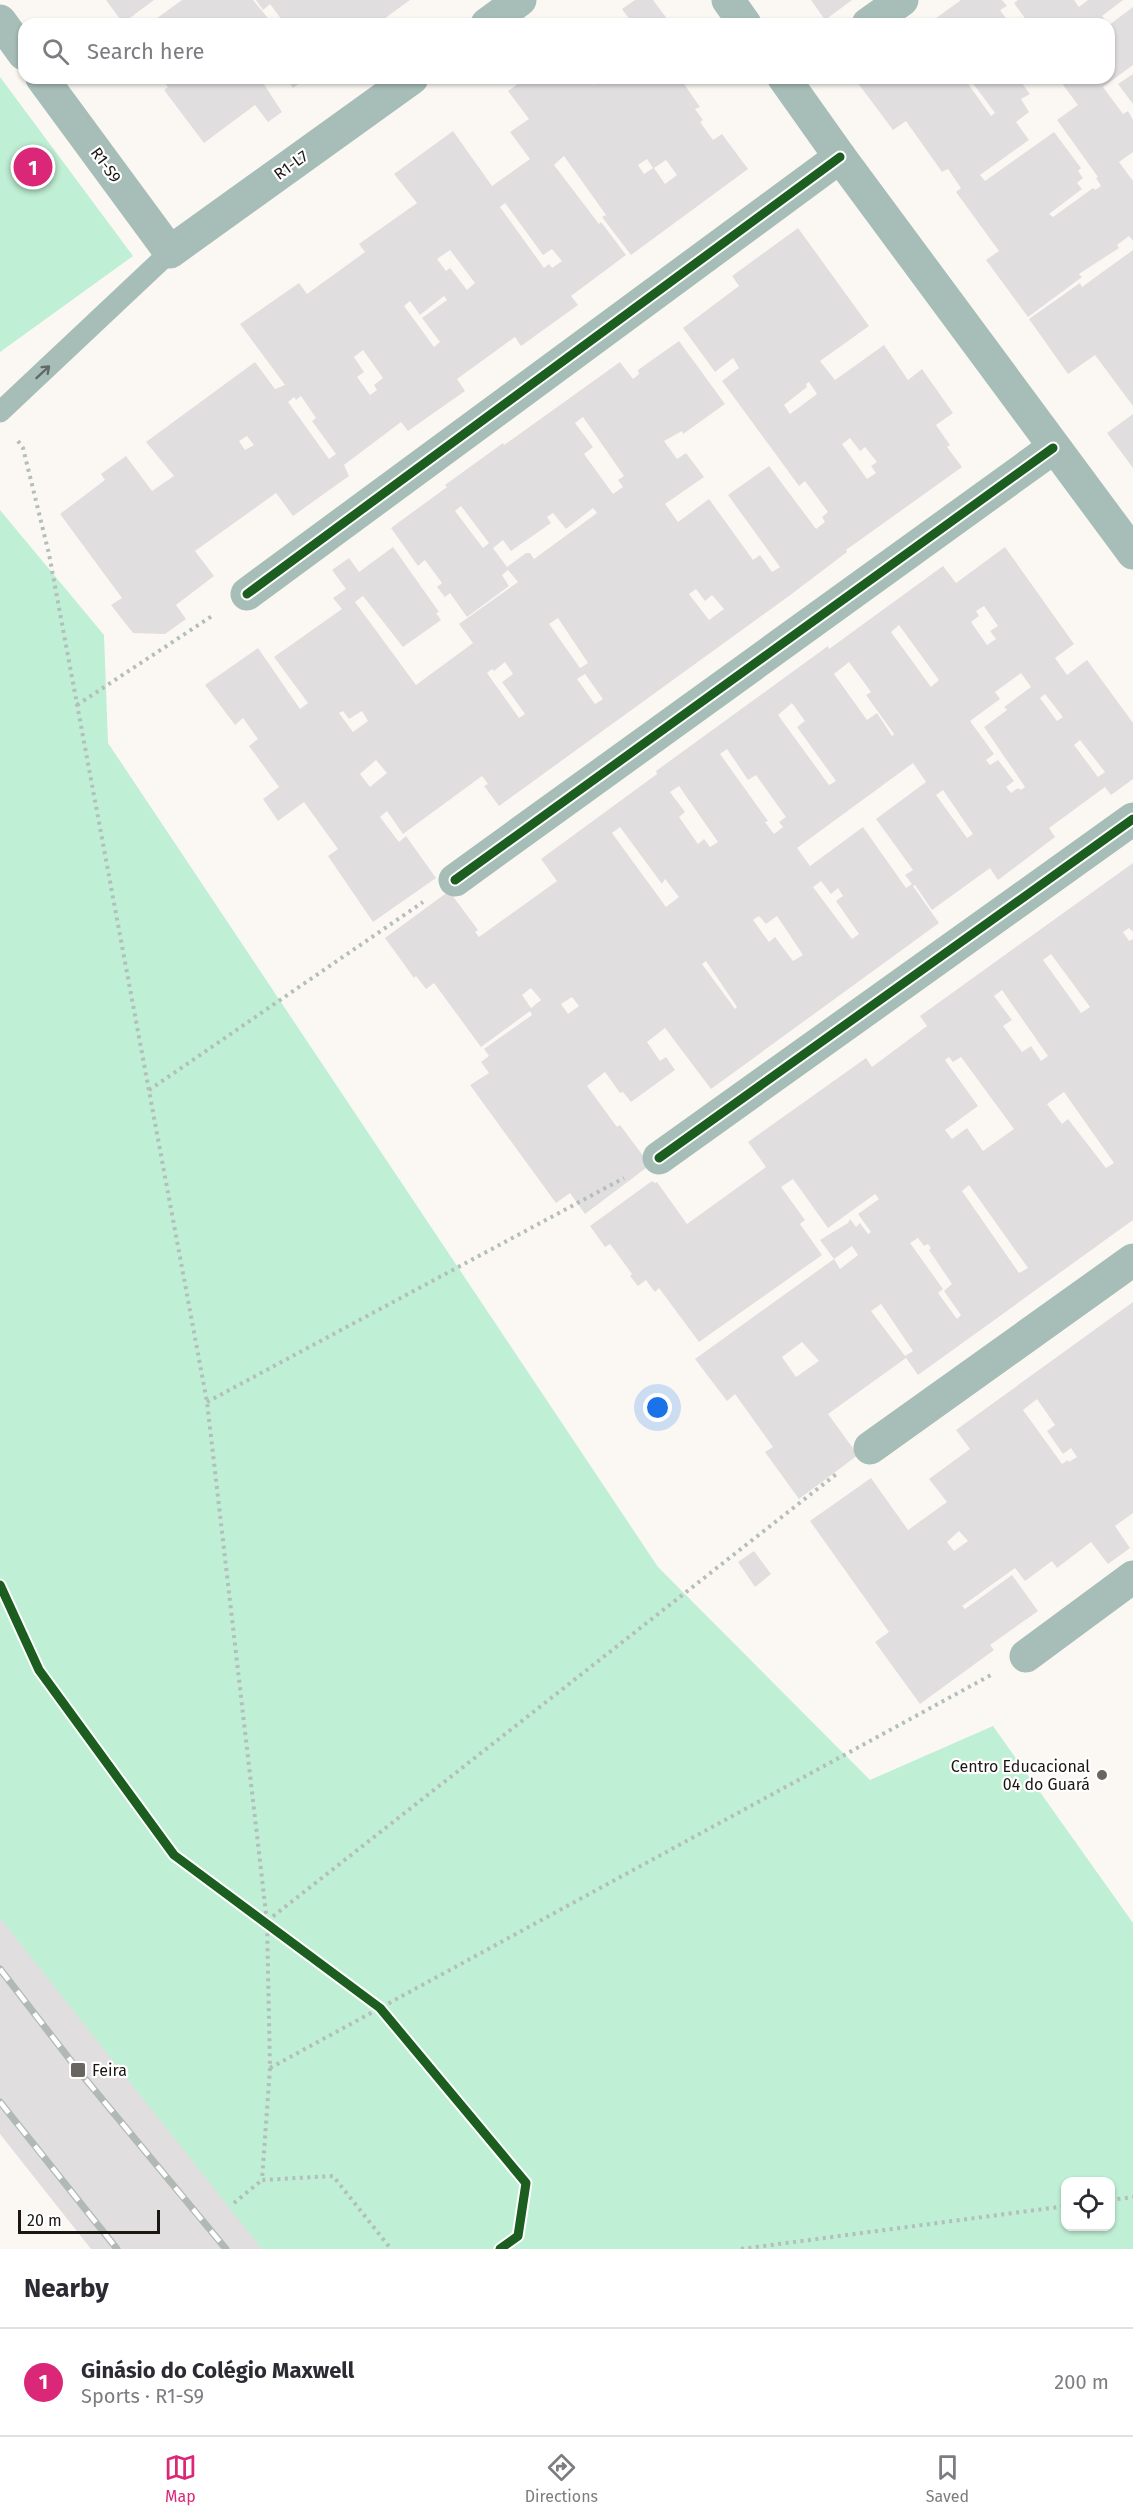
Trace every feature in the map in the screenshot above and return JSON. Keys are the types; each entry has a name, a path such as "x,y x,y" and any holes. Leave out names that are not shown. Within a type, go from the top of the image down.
{"street":[{"path":"495,18 520,0"},
{"path":"728,0 741,18"},
{"path":"876,18 902,0"},
{"path":"0,21 18,46"},
{"name":"R1-S9","path":"46,84 170,252"},
{"name":"R1-L7","path":"170,252 404,84"},
{"path":"791,84 840,157 1133,554"},
{"path":"247,594 840,157"},
{"path":"455,880 1053,448"},
{"path":"659,1158 1133,819"},
{"path":"870,1448 1133,1260"},
{"path":"1026,1656 1133,1577"}],"lane":[{"path":"0,412 170,252"}],"path":[{"path":"12,433 23,448 46,543 207,1402 267,1922 270,2068 262,2180"},
{"path":"77,705 247,594"},
{"path":"149,1090 455,880"},
{"path":"207,1402 659,1158"},
{"path":"267,1922 870,1448"},
{"path":"270,2068 1026,1656"},
{"path":"258,1915 276,1929"},
{"path":"371,2001 388,2017"},
{"path":"234,2203 262,2180 333,2176 391,2249"},
{"path":"1115,2199 1133,2197"},
{"path":"741,2249 1061,2207"}],"green space":[{"path":"0,77 133,256 0,352"},
{"path":"0,510 104,635 108,743 658,1567 870,1780 993,1726 1133,1923 1133,2249 184,2249 0,2012"}],"building":[{"path":"106,0 154,0 130,18 119,18"},
{"path":"182,0 253,0 268,18 157,18"},
{"path":"256,0 410,0 385,18 280,18 270,4 263,10"},
{"path":"635,0 653,0 666,18 629,18 622,9"},
{"path":"811,0 852,0 828,18 824,18"},
{"path":"961,0 1002,0 1007,6 1000,10 1006,18 936,18"},
{"path":"1018,0 1074,0 1079,7 1088,0 1123,0 1102,16 1104,18 1025,18 1014,3"},
{"path":"1133,7 1133,65 1115,78 1115,20"},
{"path":"1133,74 1133,104 1118,84"},
{"path":"166,84 264,84 282,112 268,122 255,105 204,143 164,90 168,87"},
{"path":"518,84 684,84 700,107 695,109 703,120 700,122 713,140 722,134 748,169 631,255 602,217 606,215 564,156 554,165 626,255 571,296 578,305 521,346 515,337 457,379 465,391 408,431 401,422 344,465 349,476 293,516 276,493 195,551 214,576 176,605 186,619 165,634 133,633 111,605 122,598 60,514 105,480 101,474 126,456 152,491 174,476 146,442 255,362 275,389 285,385 240,324 299,283 307,294 365,252 359,244 417,203 394,174 453,131 492,186 530,159 510,132 529,119 508,91","holes":["647,159 653,168 644,174 638,165","666,160 677,175 665,184 654,168","505,203 543,255 552,249 562,261 552,268 549,264 544,268 500,207","450,250 475,283 467,290 450,268 446,271 437,259","444,296 447,300 422,318 440,342 434,347 404,306 410,301 420,315","363,350 383,378 374,385 377,390 370,395 357,377 364,372 354,357","301,396 316,418 312,421 336,454 329,459 288,402 294,397 296,400","247,436 254,445 245,450 239,441"]},
{"path":"858,84 968,84 991,116 995,113 973,84 1022,84 1030,94 1021,99 1029,112 1016,122 1029,140 980,175 985,181 1054,132 1081,168 1078,171 1083,178 1077,183 1082,189 1049,214 1053,217 1093,188 1095,190 1101,186 1096,178 1098,177 1057,120 1078,105 1062,84 1107,84 1103,87 1123,114 1128,111 1133,120 1133,152 1119,162 1133,181 1133,241 1129,236 1117,245 1119,248 1079,274 1082,277 1028,317 986,260 999,251 956,192 961,188 948,169 942,172 906,121 893,130"},
{"path":"798,228 869,326 820,361 835,380 884,345 908,380 922,369 953,413 936,425 950,445 947,447 962,467 846,550 847,552 789,596 499,806 484,786 488,784 482,776 403,834 387,811 380,817 399,842 406,836 436,878 373,922 328,856 338,849 304,802 278,821 263,799 279,787 249,746 258,739 243,718 235,725 205,685 258,648 300,709 308,703 274,657 342,609 333,598 346,589 332,570 349,558 359,572 393,547 439,612 436,613 441,620 403,647 363,596 355,602 416,685 473,643 459,624 518,582 508,570 502,575 509,586 467,617 450,593 445,597 437,587 442,583 425,560 418,566 391,528 447,487 445,485 620,362 633,379 639,374 638,370 679,341 725,404 683,434 682,431 664,441 677,459 686,453 704,477 665,504 678,522 709,499 753,560 760,555 772,572 780,567 728,495 769,466 816,529 825,522 822,517 828,512 805,481 799,486 722,381 739,368 733,358 715,372 683,328 739,286 732,276","holes":["809,382 817,394 790,414 784,405 807,387 806,384","583,417 624,476 618,480 623,487 613,494 584,454 593,447 575,423","850,438 860,451 865,447 877,462 871,466 876,473 867,479 842,444","461,506 489,543 483,548 455,511","593,508 597,513 534,559 530,553 526,553 507,567 493,548 503,540 511,551 551,523 547,517 553,513 566,529","696,589 705,601 712,595 724,609 709,620 689,594","558,618 588,663 580,668 549,624","505,662 513,674 502,682 525,714 519,718 487,673 492,669 494,671","585,674 603,699 595,704 577,679","343,711 349,719 362,711 368,721 353,732 339,713","376,760 387,773 370,787 360,774"]},
{"path":"1133,250 1133,406 1095,355 1068,374 1029,319 1080,283 1082,287"},
{"path":"1133,414 1133,468 1107,433"},
{"path":"1005,547 1074,644 1055,658 1067,675 1087,660 1133,723 1133,779 1111,795 1105,787 1049,828 1055,837 998,880 990,868 932,910 915,885 913,886 939,923 711,1089 665,1028 647,1042 660,1061 666,1057 675,1070 631,1102 623,1092 620,1093 605,1072 587,1086 617,1127 620,1125 650,1165 585,1214 570,1193 556,1203 470,1085 489,1073 481,1062 489,1056 484,1049 532,1015 530,1011 481,1047 434,983 426,989 416,976 414,978 385,938 449,891 478,930 475,932 479,937 557,881 541,859 657,774 656,771 943,566 956,583","holes":["984,606 998,626 990,631 996,639 987,645 971,622 979,616 976,611","899,625 939,680 931,687 891,632","849,662 871,692 866,695 894,734 892,736 877,713 867,720 834,674","1021,673 1031,687 1004,707 1007,710 984,727 1025,787 1021,790 1018,788 1011,793 1006,787 1014,781 998,760 990,765 986,760 994,754 970,721 1000,699 995,692","1045,694 1063,717 1057,721 1040,698","792,703 805,721 797,727 836,781 829,785 778,715","1080,740 1105,772 1098,777 1074,745","727,749 748,780 756,775 786,817 779,822 783,827 774,834 765,822 768,821 720,754","913,763 926,782 876,819 913,870 905,875 912,884 906,888 863,827 810,866 797,848","679,786 718,842 710,847 704,839 698,844 679,817 685,812 670,792","943,790 973,834 967,838 936,795","620,827 662,884 665,879 679,897 666,907 612,833","821,881 831,894 838,888 843,896 836,901 859,934 852,939 813,887","759,916 766,924 777,916 803,955 793,961 775,937 769,942 753,920","706,961 737,1007 735,1009 702,964","531,988 541,1000 531,1008 522,995","572,997 579,1006 568,1014 561,1004"]},
{"path":"1133,863 1133,932 1129,928 1123,932 1129,941 1133,939 1133,1220 918,1375 906,1358 828,1414 858,1455 799,1499 765,1452 773,1447 735,1394 727,1401 695,1359 834,1259 820,1240 848,1223 850,1219 856,1227 860,1223 868,1234 871,1232 858,1214 879,1199 875,1194 828,1228 793,1179 781,1187 805,1220 800,1224 822,1255 699,1342 659,1288 655,1292 646,1280 638,1286 610,1244 605,1247 590,1226 652,1181 657,1182 687,1224 766,1167 748,1142 866,1058 872,1067 927,1026 920,1016","holes":["1051,954 1090,1007 1081,1013 1043,960","1002,990 1048,1056 1041,1061 1031,1046 1022,1052 1003,1026 1012,1020 994,996","949,1057 953,1062 961,1057 1014,1129 983,1151 967,1128 952,1139 945,1130 978,1106 945,1060","1064,1092 1114,1163 1106,1168 1068,1119 1062,1124 1047,1104","969,1185 1028,1268 1019,1273 962,1191","918,1238 924,1246 928,1244 931,1248 929,1250 952,1284 944,1291 961,1315 957,1319 938,1293 943,1289 910,1243","852,1246 858,1255 840,1269 834,1259","881,1304 913,1351 905,1356 871,1311","802,1342 819,1361 796,1377 782,1357"]},
{"path":"1133,1302 1133,1513 1115,1526 1130,1548 1108,1564 1091,1542 1057,1568 1052,1561 1025,1581 1015,1568 962,1606 965,1609 1012,1575 1038,1611 990,1645 994,1650 920,1704 875,1642 889,1632 810,1521 871,1478 908,1530 947,1502 929,1479 970,1449 956,1430","holes":["1037,1399 1055,1425 1047,1431 1063,1454 1071,1448 1077,1457 1069,1462 1068,1460 1062,1464 1023,1410","959,1531 968,1541 954,1551 947,1542"]},
{"path":"754,1551 771,1574 755,1587 738,1562"},
{"path":"0,1918 262,2249 91,2249 0,2134"}],"railway":[{"path":"0,1969 78,2070 226,2249"},
{"path":"0,2102 117,2249"}],"cycle path":[{"path":"247,594 840,157"},
{"path":"455,880 1053,448"},
{"path":"659,1158 1133,819"},
{"path":"0,1585 39,1670 174,1855 380,2008 526,2183 518,2236 500,2249"}],"place":[{"name":"Ginásio do Colégio Maxwell","path":"33,167"},
{"name":"Centro Educacional 04 do Guará","path":"1102,1775"},
{"name":"Feira","path":"78,2070"}]}
